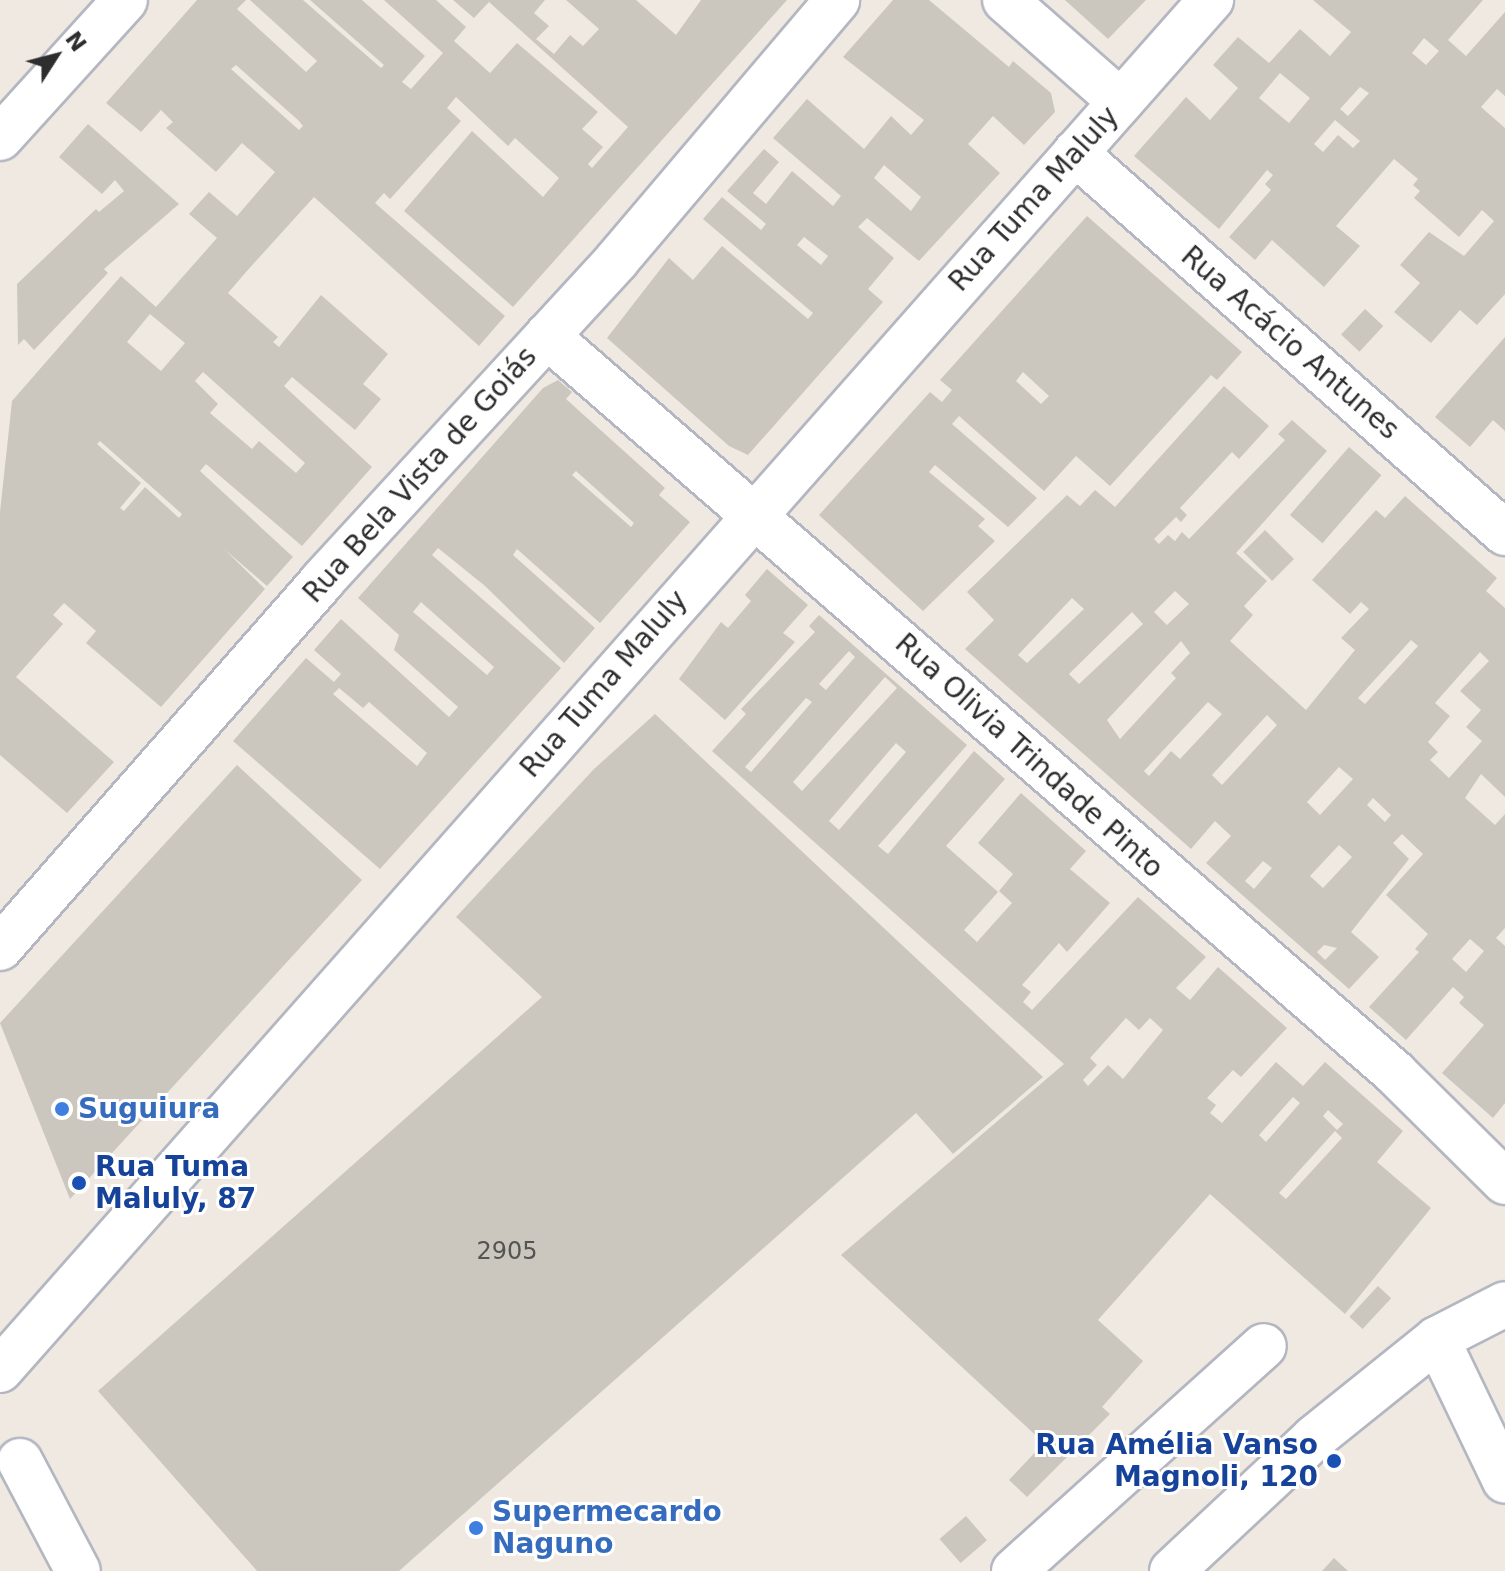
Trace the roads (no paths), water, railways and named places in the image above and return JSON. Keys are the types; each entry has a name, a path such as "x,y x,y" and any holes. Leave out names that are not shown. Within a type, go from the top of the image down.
{"street":[{"path":"0,138 125,0"},
{"name":"Rua Bela Vista de Goiás","path":"0,948 322,581 547,336 837,0"},
{"path":"1005,0 1121,102"},
{"name":"Rua Tuma Maluly","path":"0,1370 1211,0"},
{"name":"Rua Acácio Antunes","path":"1075,153 1505,533"},
{"name":"Rua Olivia Trindade Pinto","path":"547,336 755,513 1219,925 1395,1073 1505,1182"},
{"path":"1172,1571 1314,1438 1437,1339 1505,1304"},
{"path":"1437,1339 1505,1481"},
{"path":"1014,1571 1264,1346"},
{"path":"20,1461 78,1571"}],"place":[{"name":"Suguiura","path":"62,1109"},
{"name":"Rua Tuma Maluly, 87","path":"79,1183"},
{"name":"Rua Amélia Vanso Magnoli, 120","path":"1334,1461"},
{"name":"Supermecardo Naguno","path":"476,1528"}]}
